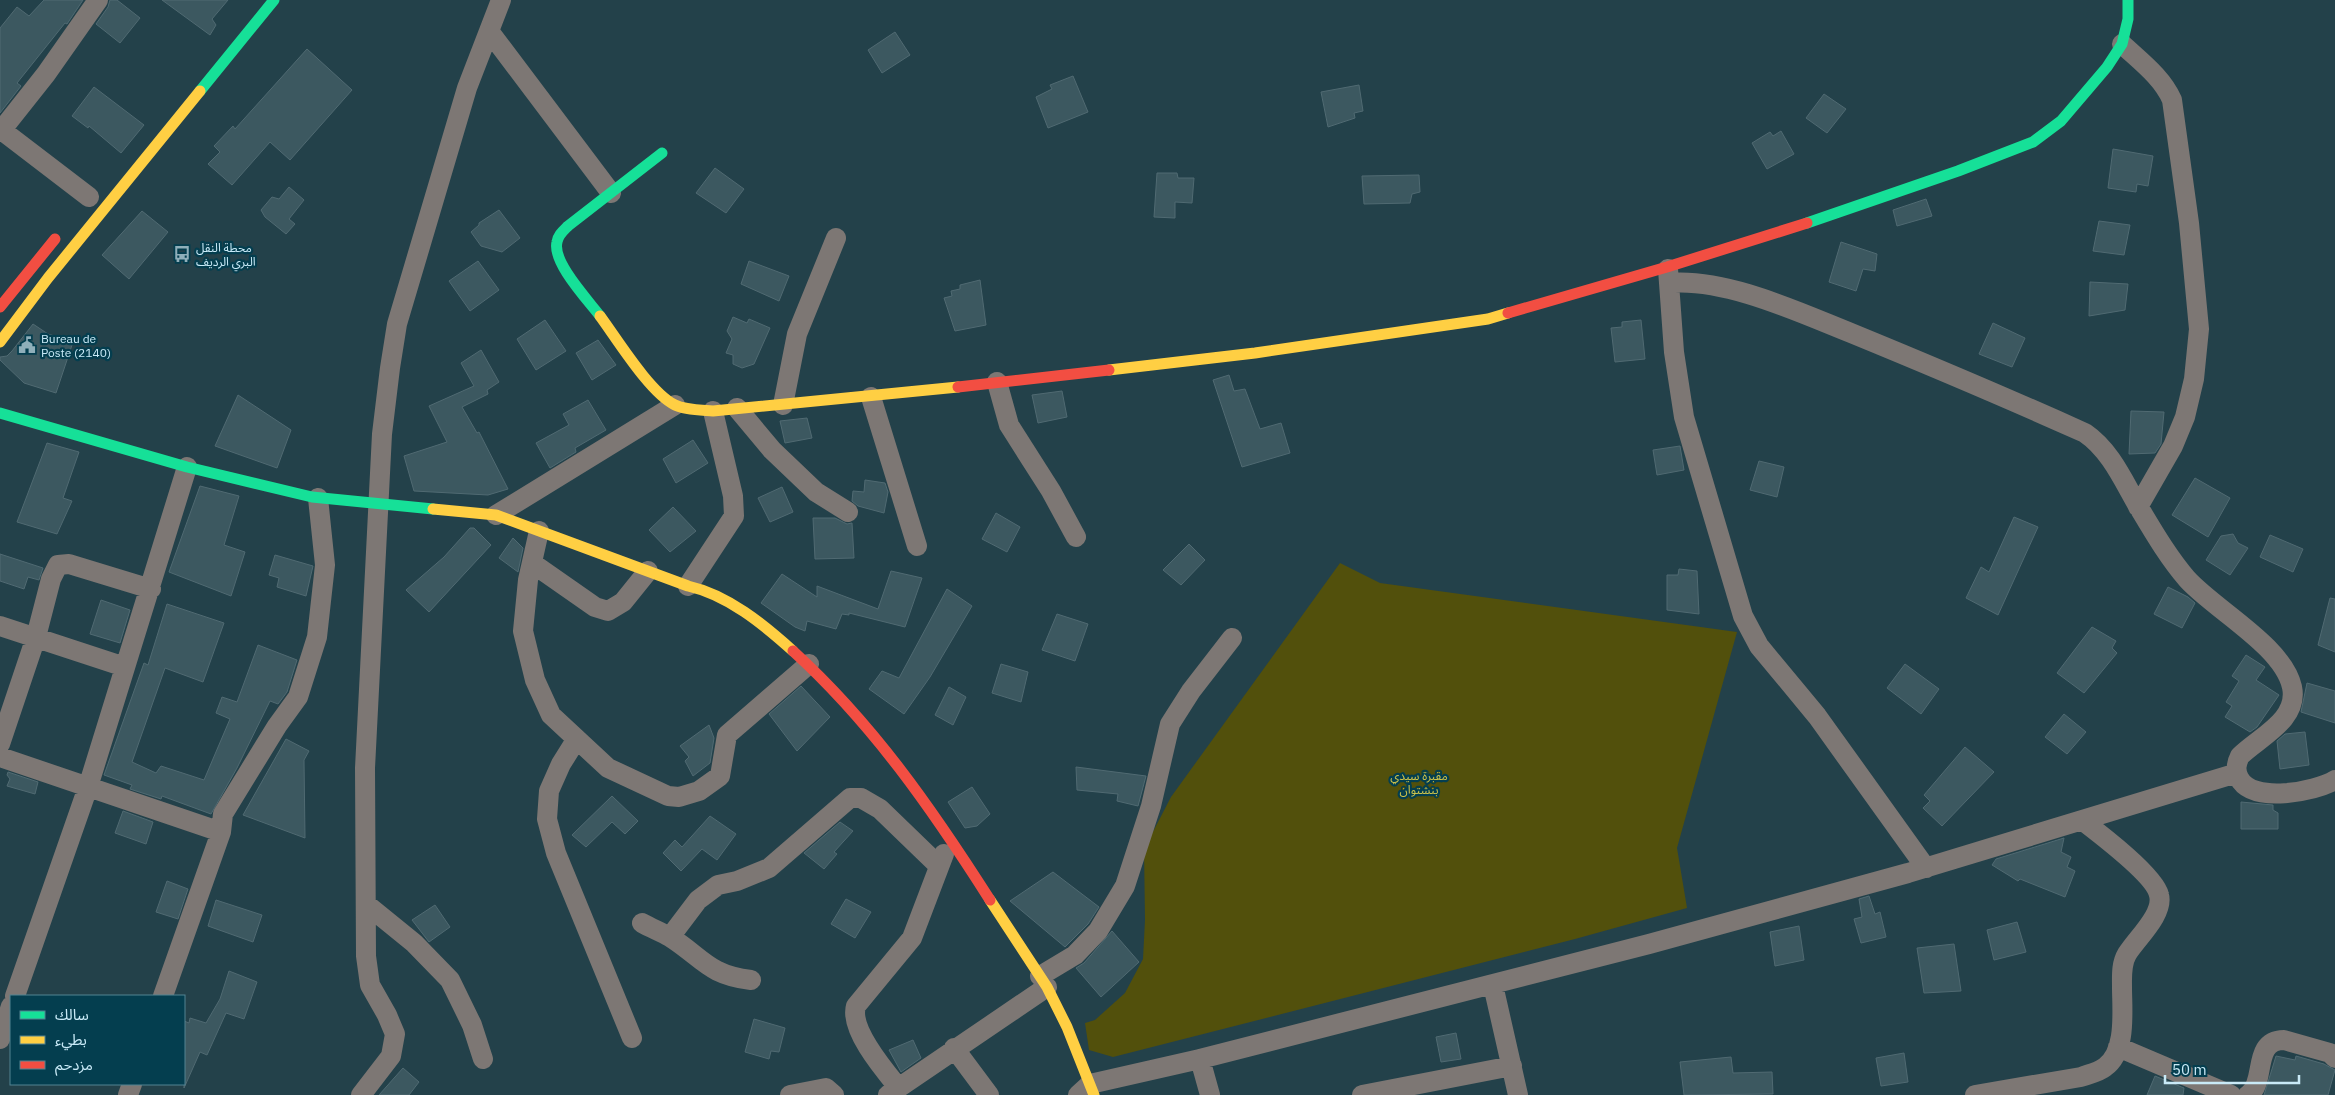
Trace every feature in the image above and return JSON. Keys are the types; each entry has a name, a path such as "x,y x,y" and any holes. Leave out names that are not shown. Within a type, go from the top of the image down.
{"street":[{"path":"89,197 0,130 46,74 98,0"},
{"path":"0,342 48,278 274,0"},
{"path":"361,1095 392,1056 395,1034 387,1014 370,985 366,956 365,768 382,434 397,324 467,88 501,0"},
{"path":"662,153 558,235 557,254 562,265 659,393 675,405 713,411 871,397 1255,353 1488,319 1668,275 1948,175 2033,142 2061,121 2088,92 2122,44 2128,19 2128,0"},
{"path":"489,31 611,193"},
{"path":"2122,44 2154,74 2168,90 2172,100 2190,222 2199,329 2194,379 2185,417 2173,446 2138,507"},
{"path":"0,306 65,228"},
{"path":"783,405 798,334 836,238"},
{"path":"1668,275 1688,281 1706,283 1804,314 1973,382 2085,433 2096,440 2167,554 2208,600 2270,650 2280,663 2290,682 2292,697 2286,717 2240,756 2236,762 2237,773 2246,787 2254,791 2272,793 2308,790 2326,785 2335,780"},
{"path":"1668,275 1674,352 1684,417 1743,616 1758,646 1817,716 1926,868"},
{"path":"997,382 1009,425 1051,492 1076,537"},
{"path":"871,397 917,546"},
{"path":"496,515 675,405"},
{"path":"736,408 772,450 803,480 816,492 848,512"},
{"path":"688,586 734,516 733,496 713,411"},
{"path":"0,413 187,467 323,499 496,515 688,586 707,589 722,597 786,642 855,710 952,839 1044,981 1087,1091 1200,1058 1493,985 1926,868 2083,822 2237,773"},
{"path":"15,995 88,787 151,589 187,467"},
{"path":"163,995 221,832 223,814 277,726 298,698 317,637 325,565 323,499"},
{"path":"539,531 528,580 523,630 528,656 535,680 551,714 576,740 608,768 668,796 679,797 699,790 720,776 727,734 808,664"},
{"path":"532,563 595,607 608,611 623,602 648,570"},
{"path":"0,744 36,637 51,579 58,565 69,564 151,589"},
{"path":"0,626 125,667"},
{"path":"952,839 939,866 912,938 856,1006 854,1013 867,1044 881,1066 902,1090 954,1048 1044,981 1075,955 1098,931 1125,886 1151,806 1170,724 1190,691 1232,638"},
{"path":"576,740 561,764 549,791 547,819 556,853 632,1038"},
{"path":"0,757 221,832"},
{"path":"670,937 698,900 718,885 737,881 768,868 809,834 837,806 850,798 861,798 880,809 939,866"},
{"path":"1975,1095 2082,1086 2113,1059 2118,1047 2122,1018 2123,962 2158,911 2159,894 2154,884 2140,870 2108,841 2083,822"},
{"path":"366,904 414,943 450,980 472,1025 483,1059"},
{"path":"642,923 670,937 714,970 730,977 751,980"},
{"path":"1493,985 1518,1095"},
{"path":"0,1039 10,1009"},
{"path":"2248,1095 2254,1088 2265,1051 2272,1042 2284,1040 2330,1053 2335,1058"},
{"path":"2118,1047 2231,1095"},
{"path":"954,1048 989,1095"},
{"path":"1200,1058 1210,1095"},
{"path":"1362,1095 1512,1066"},
{"path":"790,1095 826,1088 834,1095"}],"green space":[{"name":"مقبرة سيدي بنشتوان","path":"1340,563 1380,583 1737,632 1677,848 1687,908 1575,939 1113,1057 1089,1050 1085,1023 1095,1020 1125,993 1143,959 1145,920 1144,849 1171,797"}],"building":[{"path":"44,0 83,0 67,24 65,23 17,83 21,86 0,113 0,28 17,7 29,16"},
{"path":"110,0 117,0 140,18 120,43 96,24 108,7"},
{"path":"162,0 228,0 212,19 216,25 210,35"},
{"path":"895,32 910,55 882,73 868,50"},
{"path":"307,49 352,90 290,160 270,142 232,185 208,164 220,152 214,146 233,126 235,129"},
{"path":"1073,76 1088,112 1048,128 1036,97 1052,89 1050,85"},
{"path":"1359,85 1363,111 1354,113 1355,118 1328,127 1321,92"},
{"path":"94,87 144,125 121,153 89,126 88,128 72,116"},
{"path":"1824,94 1846,109 1827,133 1806,118"},
{"path":"1781,131 1794,154 1767,169 1752,143 1770,132 1773,136"},
{"path":"2113,149 2153,156 2148,186 2137,184 2136,192 2108,188"},
{"path":"715,168 744,189 726,213 696,193"},
{"path":"1157,173 1177,173 1178,178 1194,178 1192,203 1175,202 1175,218 1154,217"},
{"path":"1419,175 1420,192 1412,194 1410,203 1364,204 1362,176"},
{"path":"289,187 304,200 289,219 295,224 286,234 265,217 261,210 272,197 279,199"},
{"path":"1926,199 1932,216 1897,226 1893,210"},
{"path":"499,210 520,238 502,252 481,246 471,232 479,223"},
{"path":"142,211 168,232 129,279 102,255"},
{"path":"2099,221 2130,225 2124,255 2093,251"},
{"path":"1841,242 1877,254 1875,271 1863,269 1856,291 1829,282"},
{"path":"478,261 499,290 470,311 449,281"},
{"path":"749,261 789,276 779,301 741,284"},
{"path":"980,280 986,325 955,331 944,298 952,296 951,291 960,289 960,285"},
{"path":"2090,282 2128,284 2125,310 2089,316"},
{"path":"733,317 747,323 749,319 770,328 754,364 742,368 733,364 733,355 726,353 732,339 727,331"},
{"path":"545,320 566,351 536,370 517,339"},
{"path":"1641,320 1645,359 1615,362 1611,328 1622,327 1622,322"},
{"path":"1993,323 2025,338 2012,367 1979,354"},
{"path":"33,324 48,334 73,342 56,393 24,383 0,360 0,357 7,356 12,351"},
{"path":"598,340 616,365 592,380 576,353"},
{"path":"481,350 499,382 487,390 488,394 462,407 477,433 479,432 508,489 488,495 414,491 404,456 447,442 429,406 474,386 461,363"},
{"path":"1229,375 1234,391 1245,389 1260,429 1281,423 1290,453 1242,467 1213,380"},
{"path":"1062,391 1067,417 1038,423 1032,395"},
{"path":"238,395 291,430 277,468 215,446"},
{"path":"588,400 606,430 575,448 576,452 550,468 536,443 569,425 563,414"},
{"path":"2131,411 2164,412 2161,444 2155,453 2129,454"},
{"path":"807,418 812,438 785,443 780,421"},
{"path":"693,440 708,463 676,483 663,459"},
{"path":"47,443 79,452 63,498 72,501 57,534 17,522"},
{"path":"1680,446 1684,470 1657,475 1653,450"},
{"path":"1759,461 1784,467 1777,497 1750,490"},
{"path":"2195,478 2230,498 2208,537 2172,515"},
{"path":"865,480 885,483 888,492 884,513 858,506 852,501 853,491 864,492"},
{"path":"200,486 239,496 224,545 245,552 231,596 169,572"},
{"path":"782,487 793,512 770,522 758,498"},
{"path":"673,507 696,531 670,552 649,530"},
{"path":"996,513 1020,527 1007,552 982,539"},
{"path":"2014,517 2038,527 1998,615 1966,598 1981,567 1989,572"},
{"path":"813,518 835,518 847,524 852,523 854,558 815,559"},
{"path":"470,528 474,528 491,545 429,612 406,590 444,557"},
{"path":"2233,534 2238,543 2248,548 2230,575 2206,560 2221,536"},
{"path":"2270,535 2303,549 2293,572 2260,557"},
{"path":"513,538 523,548 518,572 499,558"},
{"path":"1189,544 1205,560 1181,585 1163,570"},
{"path":"0,554 43,568 39,580 28,577 24,589 0,581"},
{"path":"275,555 313,566 306,596 277,587 279,578 269,575"},
{"path":"1679,569 1697,571 1699,614 1667,610 1667,575 1678,575"},
{"path":"891,571 922,578 905,627 849,613 849,615 842,614 836,629 807,621 805,631 795,627 761,603 782,574 817,597 817,586 878,609"},
{"path":"2168,587 2188,597 2195,603 2182,628 2154,614"},
{"path":"947,589 972,606 930,677 904,714 869,689 882,671 899,678"},
{"path":"2330,598 2335,599 2335,652 2318,645"},
{"path":"101,600 130,610 120,643 90,634"},
{"path":"167,604 224,623 203,682 165,668 132,762 156,773 161,766 204,780 230,719 216,713 222,697 237,702 258,645 297,660 287,692 278,704 270,701 237,768 211,814 162,796 161,799 130,789 132,785 104,775 144,663 148,665"},
{"path":"1057,614 1088,624 1075,661 1042,650"},
{"path":"2092,627 2116,641 2112,648 2117,653 2084,693 2057,673"},
{"path":"2246,655 2265,667 2256,680 2279,695 2257,727 2250,732 2225,717 2232,706 2226,702 2239,681 2232,676"},
{"path":"1001,664 1028,672 1021,702 992,693"},
{"path":"1905,664 1939,689 1921,714 1887,688"},
{"path":"2307,683 2335,691 2335,723 2301,712"},
{"path":"801,686 830,717 797,751 769,714"},
{"path":"949,687 966,697 953,725 935,715"},
{"path":"2064,714 2086,732 2067,754 2045,737"},
{"path":"709,725 714,738 710,763 693,776 685,761 689,757 680,746"},
{"path":"2305,732 2309,765 2280,769 2277,741 2285,734"},
{"path":"286,739 309,751 304,760 305,838 243,815"},
{"path":"1965,747 1994,772 1942,826 1923,808 1930,801 1924,795"},
{"path":"1076,767 1146,776 1138,806 1117,801 1118,794 1077,790"},
{"path":"8,772 38,782 35,794 7,786 10,779 7,775"},
{"path":"972,787 990,814 977,826 965,828 948,802"},
{"path":"612,796 638,821 625,834 612,822 586,847 572,835"},
{"path":"2241,802 2273,805 2273,810 2278,813 2278,829 2241,829"},
{"path":"123,811 153,822 146,844 115,833"},
{"path":"710,816 736,834 717,860 702,849 681,871 663,853 675,840 682,847"},
{"path":"840,822 853,831 834,852 837,854 824,869 804,853"},
{"path":"2064,838 2061,852 2071,857 2067,867 2075,871 2065,897 2020,879 2018,881 1992,865 1996,859"},
{"path":"1053,872 1099,907 1088,924 1065,947 1010,901"},
{"path":"167,881 188,889 178,919 156,912"},
{"path":"1869,896 1875,914 1880,912 1886,937 1861,943 1854,919 1862,917 1859,899"},
{"path":"846,899 871,912 855,938 831,924"},
{"path":"216,900 262,915 253,942 208,926"},
{"path":"435,905 450,927 429,942 412,920"},
{"path":"2017,922 2026,952 1994,960 1987,930"},
{"path":"1799,926 1804,960 1775,966 1770,932"},
{"path":"1112,931 1139,962 1101,997 1076,968 1084,963"},
{"path":"1954,944 1961,991 1924,993 1917,948"},
{"path":"229,971 257,982 244,1019 226,1013 207,1055 200,1052 184,1088 185,1021 189,1023 190,1018 206,1023 220,999"},
{"path":"754,1019 785,1028 779,1052 771,1051 769,1059 745,1052"},
{"path":"1456,1033 1461,1059 1441,1062 1436,1037"},
{"path":"913,1040 921,1058 901,1072 889,1050"},
{"path":"1904,1053 1908,1082 1881,1086 1876,1058"},
{"path":"2276,1056 2295,1060 2296,1056 2324,1064 2335,1070 2328,1095 2264,1095"},
{"path":"1731,1057 1733,1073 1772,1072 1773,1094 1684,1095 1680,1062"},
{"path":"403,1068 419,1082 409,1095 379,1095"},
{"path":"2155,1076 2184,1088 2183,1095 2147,1095"}],"traffic: fast":[{"path":"200,91 274,0"},
{"path":"1807,223 1958,171 2033,142 2061,121 2107,67 2122,44 2128,19 2128,0"},
{"path":"600,316 565,270 557,250 557,242 561,233 568,226 662,153"},
{"path":"0,413 187,467 312,497 433,509"}],"traffic: slow":[{"path":"0,342 48,278 200,91"},
{"path":"1109,370 1255,353 1488,319 1508,313"},
{"path":"600,316 634,365 655,389 665,399 675,405 693,410 713,411 958,387"},
{"path":"433,509 496,515 703,590 731,603 770,631 793,651"},
{"path":"990,900 1047,987 1067,1027 1094,1095"}],"traffic: jam":[{"path":"1508,313 1667,267 1807,223"},
{"path":"0,307 55,239"},
{"path":"958,387 1109,370"},
{"path":"793,651 849,708 900,769 946,833 990,900"}],"place":[{"name":"محطة النقل البري الرديف","path":"182,254"},
{"name":"Bureau de Poste (2140)","path":"27,345"}]}
